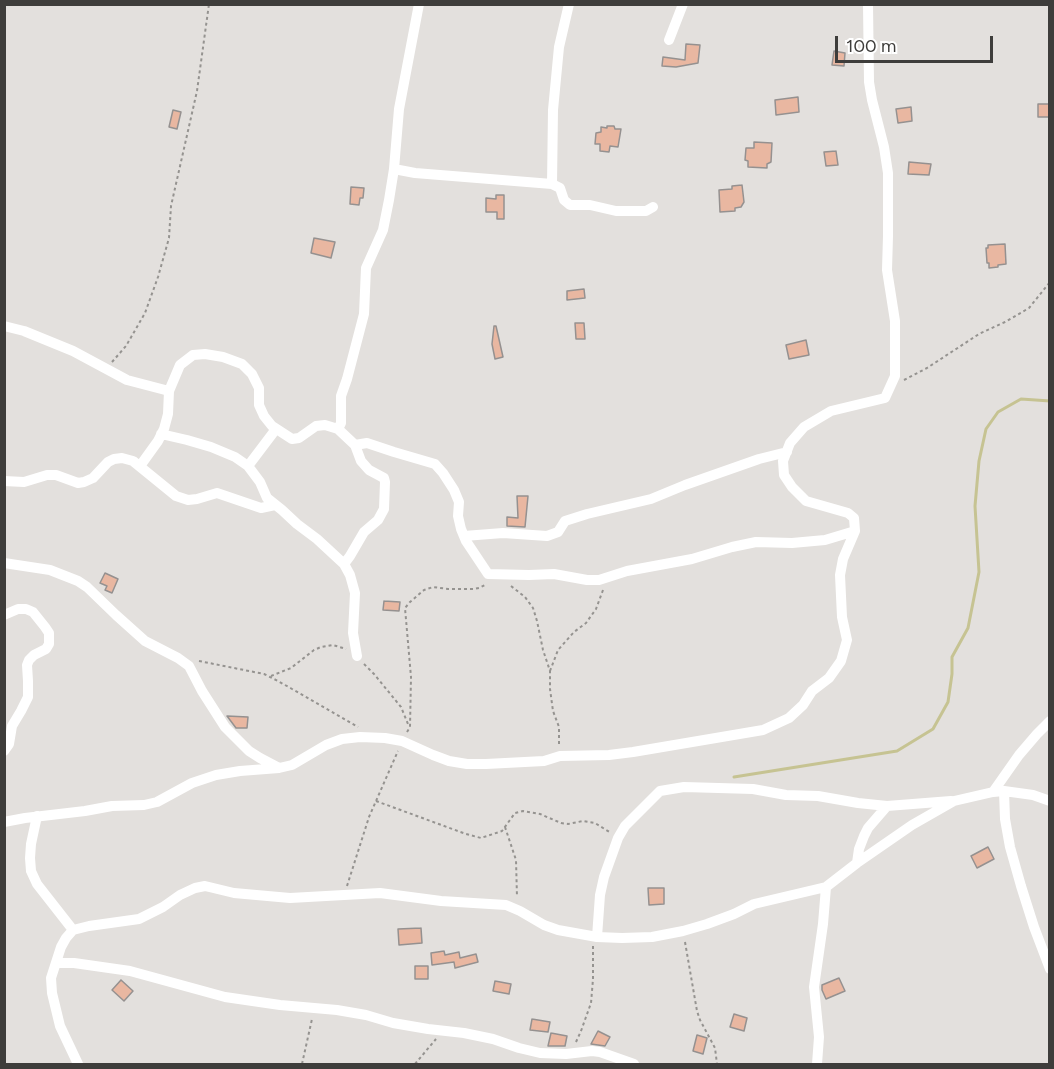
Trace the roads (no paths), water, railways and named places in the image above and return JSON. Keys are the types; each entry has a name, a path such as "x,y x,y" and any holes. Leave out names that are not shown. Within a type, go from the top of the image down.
{"street":[{"path":"338,429 341,423 341,396 364,314 366,268 383,230 394,169 399,109 419,4"},
{"path":"552,184 553,110 560,47 569,4"},
{"path":"669,40 683,4"},
{"path":"5,821 157,802 192,783 216,775 292,765 326,745 342,739 360,737 402,741 432,755 467,764 544,761 560,756 633,752 763,730 789,718 803,705 812,691 829,678 841,661 847,640 842,617 840,575 843,560 855,531 854,518 848,513 806,501 784,475 783,461 790,443 804,428 831,411 885,398 895,376 895,321 887,270 888,173 869,82 868,4"},
{"path":"394,169 415,173 552,184 560,188 564,200 570,205 590,205 616,211 646,211 653,207"},
{"path":"4,326 24,331 73,351 127,381 169,391"},
{"path":"140,466 161,434 168,414 169,391 180,365 193,355 206,354 242,364 252,374 259,388 259,405 264,416 276,429 292,439 299,438 316,426 325,425 338,429 355,446 361,461 369,470 384,478 384,509 378,520 364,532 344,564"},
{"path":"248,466 276,429"},
{"path":"161,434 211,447 235,457 248,466 260,482 267,498 344,564 356,593 353,633 357,656"},
{"path":"355,446 367,443 435,464 454,490 459,502 458,516 464,536 488,574 554,574 599,580 627,571 692,559 756,542 792,543 825,540 855,531"},
{"path":"464,536 503,533 547,536 558,532 565,521 651,499 759,459 787,452"},
{"path":"4,481 24,482 47,475 56,475 78,483 84,482 93,478 108,462 122,458 133,461 176,496 188,500 217,493 261,508 275,505"},
{"path":"4,563 50,570 87,587 146,641 189,666 225,727 249,751 279,768"},
{"path":"4,615 18,609 33,612 49,633 50,638 46,649 29,660 26,704 12,726 9,744 4,751"},
{"path":"1050,721 1019,755 998,791 1021,886 1050,969"},
{"path":"595,936 604,877 618,838 625,826 660,791 684,787 753,789 887,806 954,801 998,791 1033,795 1050,801"},
{"path":"78,1065 65,1039 52,993 51,978 66,938 73,930 139,919 195,888 205,886 234,893 290,898 380,893 441,901 506,904 544,926 558,930 595,936 652,937 716,920 754,904 826,887 912,825 954,801"},
{"path":"857,863 859,849 868,828 887,806"},
{"path":"37,816 31,844 31,871 41,890 73,930"},
{"path":"817,1065 819,1037 814,987 824,924 826,887"},
{"path":"56,963 74,963 130,971 225,997 313,1007 366,1015 393,1023 464,1033 540,1053 600,1052 634,1065"}],"waterway":[{"path":"734,777 897,751 933,729 948,702 952,657 968,628 979,572 975,506 979,461 986,429 998,412 1021,399 1050,401"}]}
